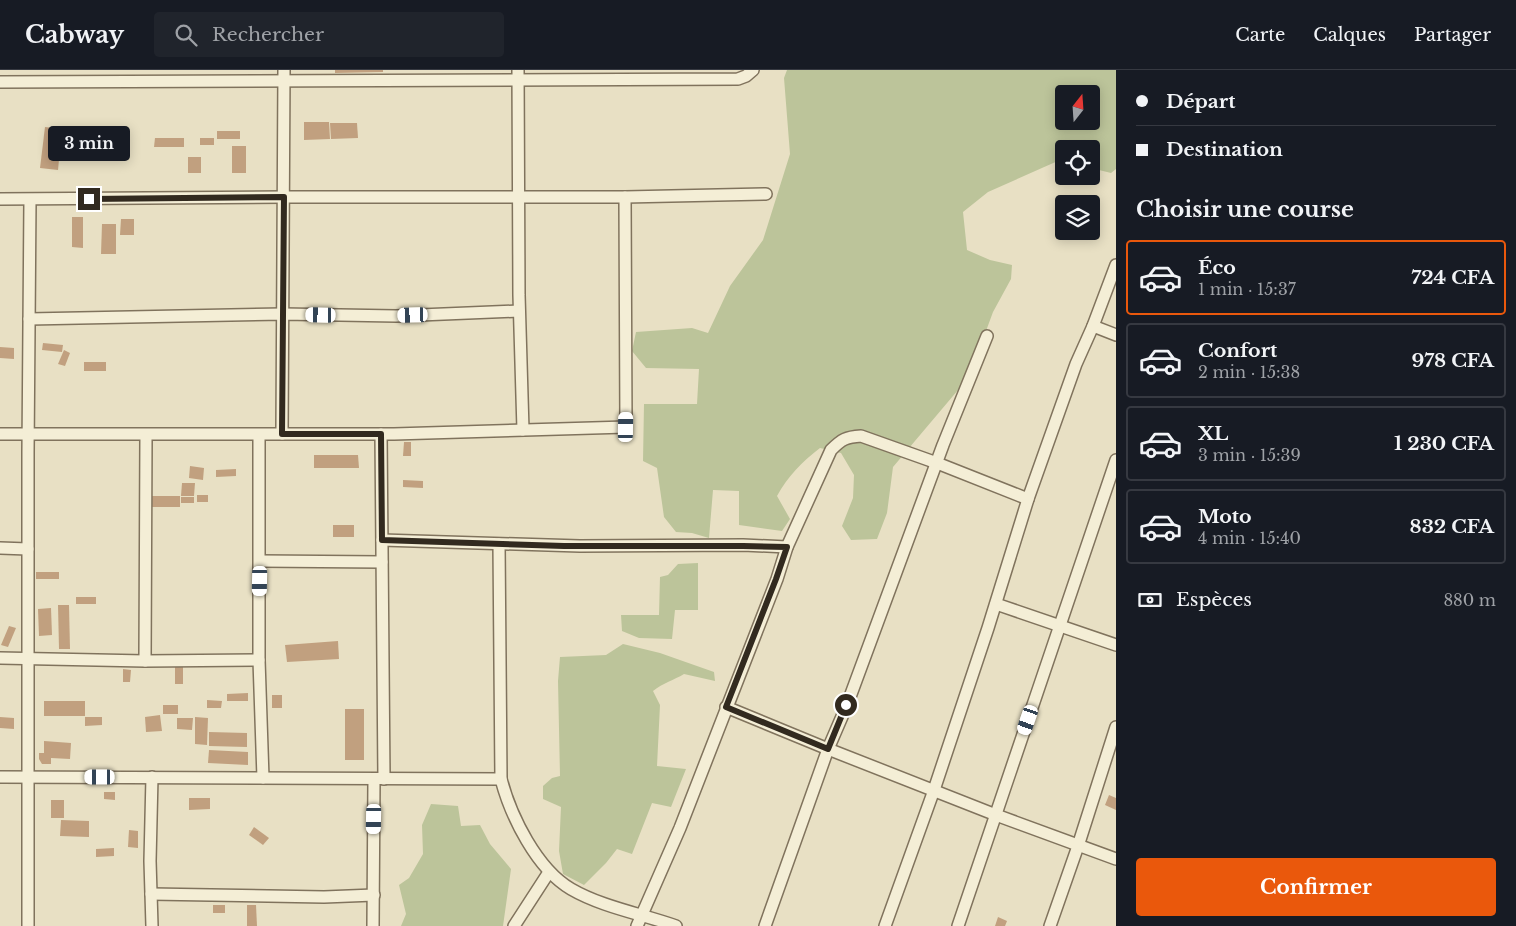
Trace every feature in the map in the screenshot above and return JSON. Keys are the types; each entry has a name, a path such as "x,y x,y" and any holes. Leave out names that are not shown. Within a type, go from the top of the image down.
{"street":[{"path":"76,81 80,70"},
{"path":"0,82 407,75 738,79 746,76 753,70"},
{"path":"518,75 519,311 523,430"},
{"path":"282,434 284,76"},
{"path":"0,199 625,197 766,194"},
{"path":"0,434 381,434 626,427 625,197"},
{"path":"28,926 30,200"},
{"path":"885,926 934,790 996,604 1028,499 1076,364 1093,326 1116,265"},
{"path":"29,319 283,314 396,316 519,311"},
{"path":"1093,326 1116,335"},
{"path":"765,926 828,749 937,463 988,336"},
{"path":"373,926 379,779 382,562 381,434"},
{"path":"145,661 146,435"},
{"path":"259,435 259,660 263,778"},
{"path":"638,926 680,828 787,547 830,450 840,440 861,436 937,463 1028,499"},
{"path":"958,926 1116,460"},
{"path":"382,540 499,544 787,547"},
{"path":"499,544 501,779 506,800 514,818 549,872 569,888 610,905 676,926"},
{"path":"0,548 28,549"},
{"path":"260,561 382,562"},
{"path":"996,604 1116,645"},
{"path":"0,658 145,661 259,660"},
{"path":"726,707 996,815 1116,859"},
{"path":"1050,926 1116,727"},
{"path":"0,777 501,779"},
{"path":"152,777 150,861 152,926"},
{"path":"514,926 549,872"},
{"path":"151,894 374,895"}],"green space":[{"path":"787,70 1116,70 1116,169 1111,173 1100,170 1100,140 1055,140 1055,162 988,192 963,212 967,250 990,260 1012,265 1011,279 993,312 969,377 893,467 887,513 877,539 851,540 842,526 853,498 854,475 841,453 820,448 801,464 777,496 790,519 782,531 739,525 739,491 713,490 709,538 692,533 676,532 664,517 657,468 643,461 644,404 697,404 699,369 646,368 632,351 636,332 692,328 708,333 730,286 763,240 790,154 784,78"},
{"path":"698,563 698,610 675,610 672,639 639,638 622,631 621,615 659,615 660,577 668,575 678,564"},
{"path":"623,644 660,653 714,672 715,681 684,674 653,691 660,705 657,766 686,769 671,807 652,803 632,854 617,849 584,885 563,874 559,851 561,807 543,799 543,786 552,778 560,776 558,681 560,657 606,655"},
{"path":"431,804 458,806 461,826 480,825 490,844 511,869 503,926 401,926 406,914 399,885 409,878 423,854 422,825"}],"building":[{"path":"335,70 383,70 383,72 335,73"},
{"path":"304,122 329,122 330,139 304,140"},
{"path":"330,123 357,123 358,138 331,139"},
{"path":"45,127 62,129 58,170 40,168"},
{"path":"217,131 240,131 240,139 217,139"},
{"path":"155,138 184,138 184,147 154,147"},
{"path":"200,138 214,138 214,145 200,145"},
{"path":"232,146 246,146 246,173 232,173"},
{"path":"188,157 201,157 201,173 188,173"},
{"path":"72,217 83,217 83,248 72,247"},
{"path":"121,219 134,219 134,235 120,235"},
{"path":"102,224 116,224 116,254 101,254"},
{"path":"43,343 63,345 62,352 42,350"},
{"path":"0,347 14,348 14,359 0,358"},
{"path":"64,350 70,353 65,366 58,364"},
{"path":"84,362 106,362 106,371 84,371"},
{"path":"404,442 411,442 411,456 403,456"},
{"path":"314,455 358,455 359,468 314,468"},
{"path":"190,466 204,468 203,480 189,478"},
{"path":"236,469 236,476 216,477 216,470"},
{"path":"403,480 423,481 423,488 403,487"},
{"path":"182,483 195,483 194,496 181,496"},
{"path":"197,495 208,495 208,502 197,502"},
{"path":"151,496 180,496 180,507 151,507"},
{"path":"181,497 194,497 194,503 181,503"},
{"path":"333,525 354,525 354,537 333,537"},
{"path":"36,572 59,572 59,579 36,579"},
{"path":"76,597 96,597 96,604 76,604"},
{"path":"58,605 69,605 70,649 59,649"},
{"path":"51,608 52,635 39,636 38,609"},
{"path":"9,626 16,628 8,647 1,645"},
{"path":"338,641 339,659 287,662 285,645"},
{"path":"175,667 183,667 183,684 175,684"},
{"path":"123,669 131,670 130,682 123,682"},
{"path":"248,693 248,701 227,701 227,694"},
{"path":"272,695 282,695 282,708 272,708"},
{"path":"207,700 222,701 221,708 207,708"},
{"path":"44,701 85,701 85,716 44,716"},
{"path":"163,705 178,705 178,714 163,714"},
{"path":"345,709 364,709 364,760 345,760"},
{"path":"160,715 162,731 146,732 145,717"},
{"path":"0,717 14,718 14,729 0,728"},
{"path":"85,717 102,717 102,725 85,726"},
{"path":"195,717 208,718 207,745 195,744"},
{"path":"177,718 193,718 192,730 177,729"},
{"path":"209,732 247,733 247,747 209,746"},
{"path":"44,741 71,743 70,759 51,758 51,764 42,764 39,759 39,753 44,753"},
{"path":"209,750 248,752 248,765 208,763"},
{"path":"104,792 115,792 115,800 104,799"},
{"path":"1109,795 1116,798 1116,810 1105,805"},
{"path":"189,798 210,798 210,809 189,810"},
{"path":"51,800 64,800 64,818 51,818"},
{"path":"61,820 89,821 89,837 60,836"},
{"path":"254,827 269,838 263,845 249,835"},
{"path":"129,830 138,831 138,848 128,847"},
{"path":"114,848 114,856 96,857 96,849"},
{"path":"213,905 225,905 225,913 213,913"},
{"path":"247,905 256,905 257,926 247,926"},
{"path":"998,917 1007,921 1005,926 995,926"}],"route":[{"path":"89,199 284,197 282,434 381,434 382,540 564,546 787,547 726,707 828,749 846,705"}]}
